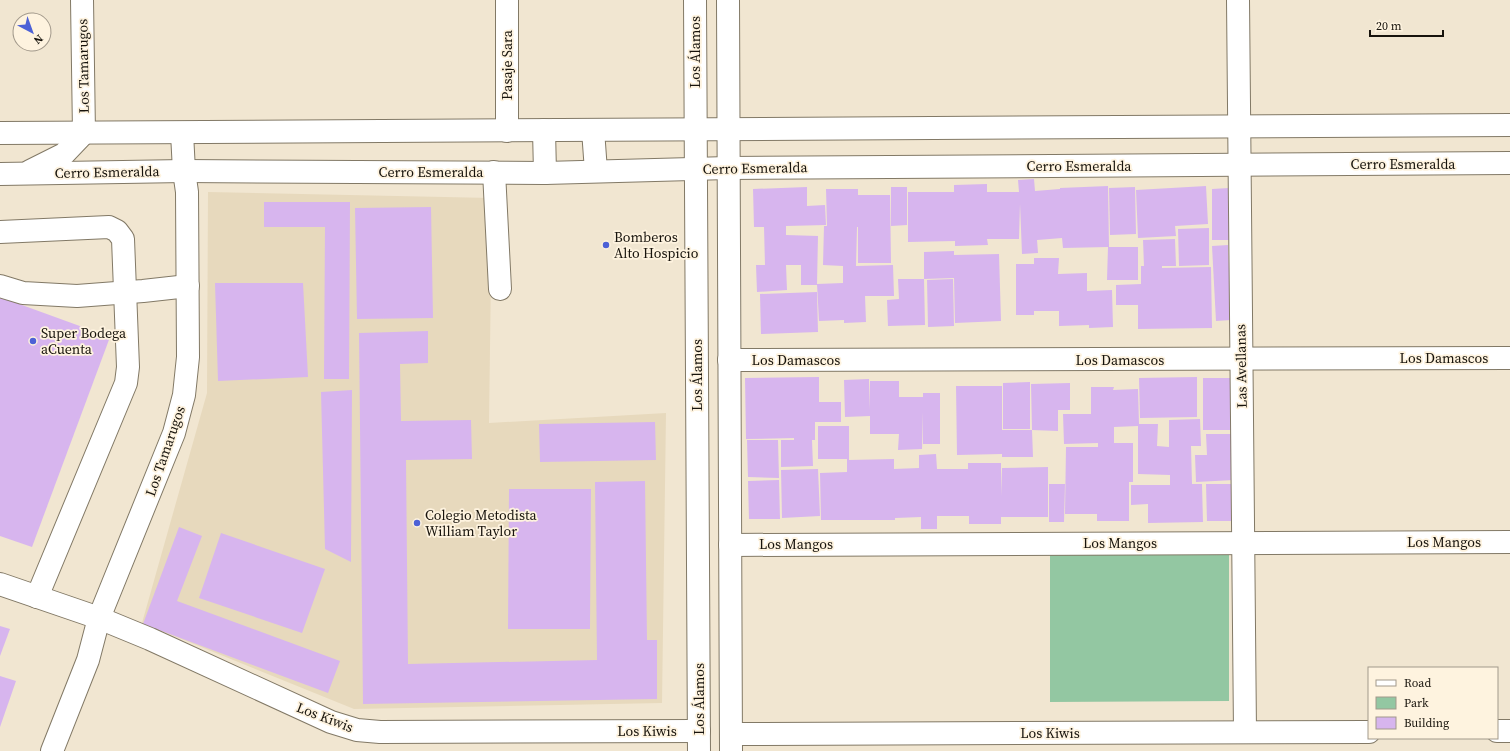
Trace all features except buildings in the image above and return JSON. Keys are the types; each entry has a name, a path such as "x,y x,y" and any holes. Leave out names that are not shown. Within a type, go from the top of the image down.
{"street":[{"name":"Los Tamarugos","path":"82,0 84,133"},
{"name":"Pasaje Sara","path":"507,0 507,130"},
{"name":"Los Álamos","path":"695,0 699,741"},
{"path":"728,0 731,742"},
{"name":"Las Avellanas","path":"1238,0 1245,732"},
{"path":"0,133 1510,125"},
{"path":"544,130 545,172"},
{"path":"593,130 596,171"},
{"path":"25,174 64,154 84,133"},
{"name":"Los Tamarugos","path":"52,751 88,660 100,618 174,433 184,395 187,371 188,286 187,192 184,171 182,133"},
{"name":"Cerro Esmeralda","path":"0,174 184,171 545,172 728,168 1510,163"},
{"path":"494,172 500,289"},
{"path":"0,232 109,227 113,228 123,239 128,367 126,383 37,597"},
{"path":"0,286 23,293 77,296 188,286"},
{"name":"Los Damascos","path":"729,360 1241,360 1510,358"},
{"name":"Los Mangos","path":"730,545 1510,542"},
{"name":"Los Kiwis","path":"0,584 100,618 344,726 368,731 474,741 699,741"},
{"path":"1498,731 1510,731"},
{"name":"Los Kiwis","path":"731,742 1047,742 1245,732 1368,732"}],"shaded area":[{"name":"Colegio Metodista William Taylor","path":"208,192 492,198 489,423 666,413 662,703 354,709 142,623 207,393"}],"green space":[{"path":"1229,553 1229,701 1050,702 1050,555"}],"place":[{"name":"Bomberos Alto Hospicio","path":"606,245"},
{"name":"Super Bodega aCuenta","path":"33,341"},
{"name":"Colegio Metodista William Taylor","path":"417,523"}]}
